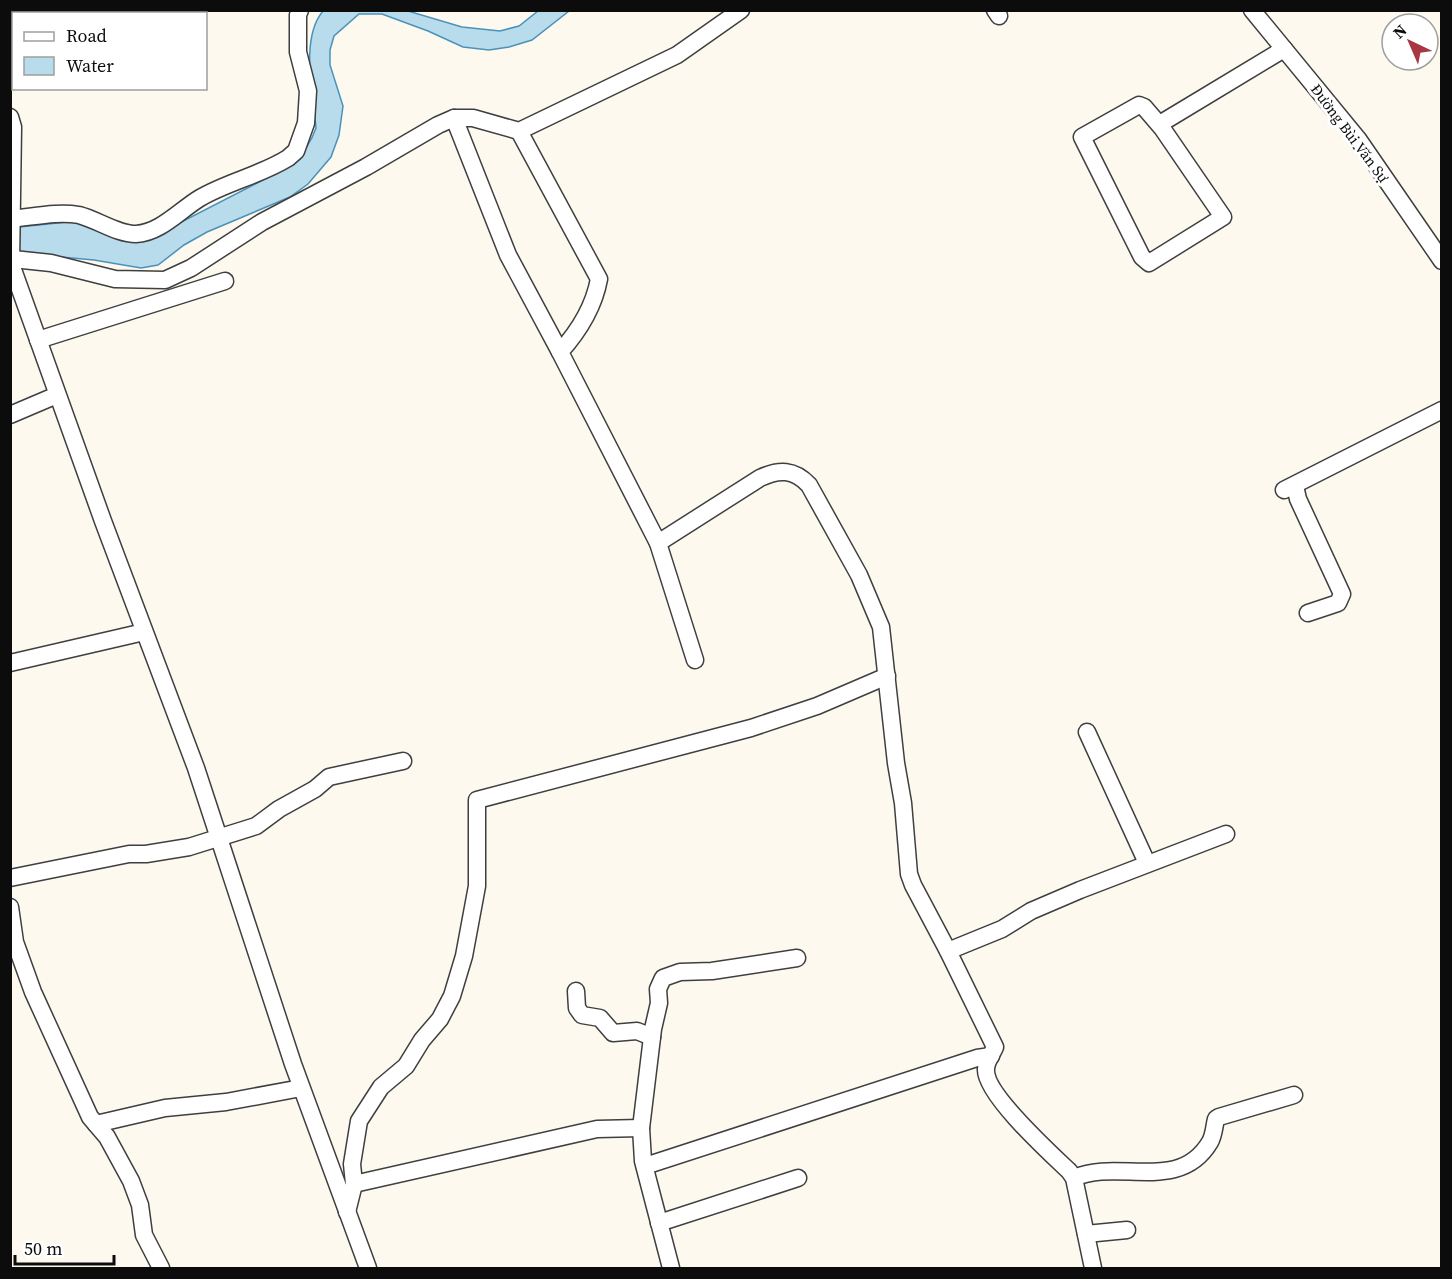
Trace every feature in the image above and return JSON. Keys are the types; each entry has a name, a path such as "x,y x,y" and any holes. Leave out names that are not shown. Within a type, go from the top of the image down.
{"street":[{"path":"11,219 54,214 77,215 120,231 134,234 146,232 157,228 202,197 288,158 296,151 306,123 308,91 298,52 300,10"},
{"path":"12,262 51,263 115,279 165,280 191,268 262,222 366,167 438,125 454,118 473,118 519,131 677,55 741,10"},
{"name":"Đường Bùi Văn Sự","path":"1252,10 1358,138 1442,261"},
{"path":"1162,128 1144,107 1139,105 1082,137 1142,257 1149,263 1223,217 1162,128 1163,122 1284,49"},
{"path":"10,117 13,127 12,262 57,395 196,768 302,1088 368,1269"},
{"path":"454,118 508,255 658,543 695,660"},
{"path":"519,131 599,279 596,295 580,324 560,352"},
{"path":"38,340 225,281"},
{"path":"10,415 57,395"},
{"path":"1308,613 1338,603 1342,594 1298,499 1290,488 1442,410"},
{"path":"658,543 773,471 800,476 809,485 859,575 881,627 896,763 903,803 909,874 995,1047 986,1070 988,1080 1019,1122 1074,1178 1093,1269"},
{"path":"10,663 144,632"},
{"path":"347,1212 354,1184 352,1164 359,1121 381,1087 406,1066 422,1040 440,1019 452,996 464,956 477,885 477,800 751,728 817,706 887,676"},
{"path":"1087,732 1148,863"},
{"path":"10,878 129,854 146,854 189,847 256,826 279,809 315,789 329,777 402,761"},
{"path":"948,951 1002,929 1014,920 1050,902 1226,834"},
{"path":"10,907 15,942 33,992 80,1096 96,1124 107,1137 131,1181 140,1206 144,1235 161,1269"},
{"path":"671,1269 645,1166 641,1128 652,1037 659,1003 658,989 663,978 680,972 712,971 797,958"},
{"path":"576,991 577,1008 582,1015 600,1018 613,1033 638,1031 652,1037"},
{"path":"645,1166 991,1056"},
{"path":"96,1124 165,1108 226,1102 302,1088"},
{"path":"1074,1178 1090,1174 1136,1171 1156,1173 1178,1168 1192,1161 1209,1144 1216,1119 1219,1117 1294,1095"},
{"path":"354,1184 597,1129 641,1128"},
{"path":"659,1223 798,1178"},
{"path":"1086,1234 1127,1230"}],"water":[{"path":"323,11 408,11 462,27 500,31 519,26 538,11 569,11 532,40 489,50 463,47 382,14 359,14 334,36 330,50 330,65 343,106 339,135 331,157 308,184 290,197 207,232 184,245 158,265 141,268 94,260 18,253 19,227 77,221 164,231 292,165 306,148 316,128 310,51 316,22"}]}
